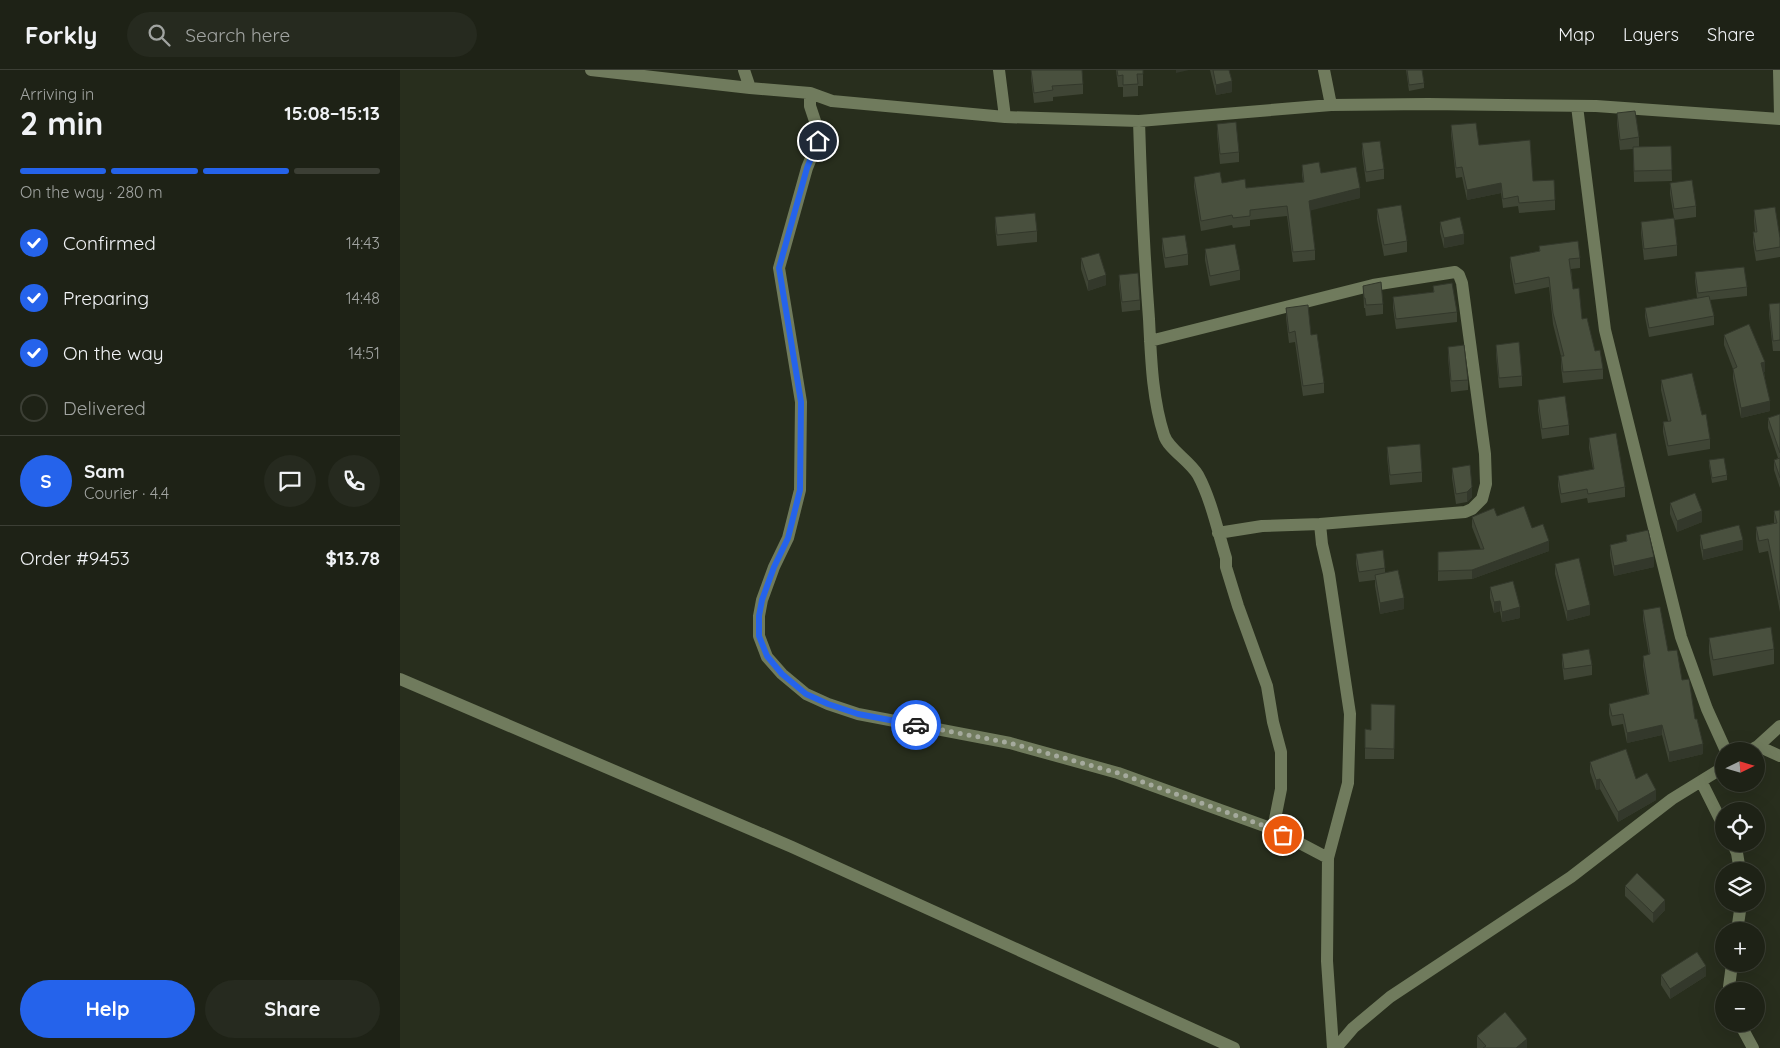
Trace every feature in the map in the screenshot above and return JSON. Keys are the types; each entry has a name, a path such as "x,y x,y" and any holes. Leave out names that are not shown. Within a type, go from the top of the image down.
{"street":[{"path":"591,70 810,93 832,101 1005,117 1139,121 1331,105 1428,104 1577,106 1780,119"},
{"path":"744,70 750,88"},
{"path":"999,70 1005,117"},
{"path":"1324,70 1331,105"},
{"path":"1779,70 1780,115"},
{"path":"810,93 810,106 817,127 818,141 807,168 779,268 801,402 800,490 788,538 774,567 762,600 759,616 759,636 767,656 782,674 806,694 828,704 858,714 1019,745 1118,773 1273,829 1328,858"},
{"path":"1577,106 1605,330 1681,637 1707,709 1722,742"},
{"path":"1139,121 1143,235 1157,412 1165,438 1199,476 1218,533 1238,606 1267,686 1273,722 1281,752 1281,789 1273,829"},
{"path":"1150,341 1373,285 1456,272 1462,283 1485,454 1486,484 1482,499 1472,509 1465,512 1320,524 1262,526 1218,533"},
{"path":"1320,524 1350,714 1348,784 1328,858 1327,961 1335,1048"},
{"path":"400,679 792,847 1234,1048"},
{"path":"1760,742 1780,726"},
{"path":"1765,752 1780,756"},
{"path":"1335,1048 1353,1028 1390,997 1572,877 1672,799 1715,772"},
{"path":"1701,781 1715,809"},
{"path":"1744,1032 1753,1048"}],"building":[{"path":"1031,70 1082,70 1083,84 1052,86 1053,90 1034,93"},
{"path":"1117,70 1143,70 1143,74 1137,74 1138,84 1123,85 1123,75 1118,76"},
{"path":"1213,70 1229,70 1232,81 1216,85"},
{"path":"1407,70 1422,70 1424,83 1409,85"},
{"path":"1635,111 1639,137 1620,140 1617,113"},
{"path":"1236,122 1239,152 1220,154 1217,124"},
{"path":"1476,123 1479,145 1530,140 1533,181 1554,180 1555,200 1519,203 1518,196 1503,199 1501,183 1467,190 1462,167 1456,168 1451,125"},
{"path":"1380,141 1384,169 1366,172 1362,143"},
{"path":"1671,146 1672,170 1634,171 1633,147"},
{"path":"1319,162 1321,173 1356,167 1360,188 1309,201 1315,250 1293,252 1287,206 1250,210 1250,216 1233,218 1232,215 1201,221 1194,177 1220,172 1222,183 1245,179 1246,188 1304,182 1302,165"},
{"path":"1692,180 1696,206 1674,209 1670,183"},
{"path":"1401,205 1407,241 1384,245 1377,209"},
{"path":"1775,207 1780,247 1756,251 1753,232 1757,232 1754,210"},
{"path":"1035,213 1037,231 997,235 995,217"},
{"path":"1460,217 1464,234 1444,238 1440,222"},
{"path":"1674,218 1677,245 1644,249 1641,222"},
{"path":"1185,235 1188,254 1165,258 1162,238"},
{"path":"1578,241 1580,258 1569,259 1573,289 1579,288 1582,319 1587,318 1595,351 1600,350 1603,369 1563,372 1561,356 1564,356 1553,313 1549,277 1515,284 1510,257 1540,251 1539,246"},
{"path":"1235,244 1240,270 1210,276 1205,249"},
{"path":"1099,253 1106,275 1088,281 1081,258"},
{"path":"1744,267 1747,287 1698,293 1695,272"},
{"path":"1138,273 1140,300 1122,302 1119,275"},
{"path":"1381,282 1383,304 1366,305 1363,286"},
{"path":"1452,283 1457,312 1396,319 1393,297 1434,292 1433,286"},
{"path":"1709,296 1714,316 1649,328 1645,308"},
{"path":"1780,303 1780,340 1773,341 1769,304"},
{"path":"1308,305 1311,335 1317,334 1324,383 1303,386 1295,331 1289,333 1286,308"},
{"path":"1749,324 1765,362 1761,363 1770,401 1741,408 1733,369 1737,367 1724,335"},
{"path":"1519,342 1522,376 1499,378 1496,345"},
{"path":"1464,345 1468,380 1451,381 1448,347"},
{"path":"1692,373 1702,415 1706,414 1710,439 1668,446 1663,422 1671,421 1661,380"},
{"path":"1565,396 1569,425 1542,429 1538,400"},
{"path":"1780,414 1780,453 1768,418"},
{"path":"1616,433 1625,487 1588,494 1587,489 1561,494 1558,476 1594,469 1589,438"},
{"path":"1420,444 1422,472 1390,475 1387,447"},
{"path":"1724,458 1727,475 1712,478 1709,460"},
{"path":"1780,458 1780,478 1774,460"},
{"path":"1470,465 1472,487 1467,492 1456,494 1452,468"},
{"path":"1695,493 1702,511 1677,521 1670,503"},
{"path":"1524,506 1532,528 1543,524 1549,541 1472,570 1438,571 1438,552 1484,549 1472,517 1494,508 1497,516"},
{"path":"1780,510 1780,600 1768,539 1759,541 1756,527 1777,523 1774,511"},
{"path":"1739,525 1743,540 1703,550 1700,535"},
{"path":"1648,530 1654,557 1614,566 1610,545 1627,541 1626,535"},
{"path":"1383,550 1385,568 1359,572 1356,554"},
{"path":"1579,558 1590,605 1567,611 1555,564"},
{"path":"1398,570 1404,598 1380,603 1375,575"},
{"path":"1513,581 1520,607 1502,612 1500,601 1494,602 1490,587"},
{"path":"1660,607 1668,651 1677,650 1682,680 1689,679 1695,719 1697,719 1703,744 1669,752 1662,725 1627,733 1623,714 1612,716 1609,704 1649,694 1643,656 1650,654 1643,610"},
{"path":"1771,627 1774,649 1713,660 1709,638"},
{"path":"1589,649 1592,665 1564,669 1562,654"},
{"path":"1371,704 1395,705 1394,749 1365,748 1365,729 1371,730"},
{"path":"1626,749 1636,779 1647,773 1656,790 1618,812 1600,779 1596,780 1590,762"},
{"path":"1637,873 1665,900 1653,913 1625,886"},
{"path":"1697,952 1706,966 1670,989 1661,975"},
{"path":"1505,1012 1527,1039 1516,1048 1483,1048 1486,1046 1477,1036"}],"way so far":[{"path":"916,725 1010,743 1118,773 1273,829 1283,835"}],"route":[{"path":"818,141 807,168 779,268 801,402 800,490 788,538 774,567 762,600 759,616 759,636 767,656 782,674 806,694 858,714 916,725"}]}
